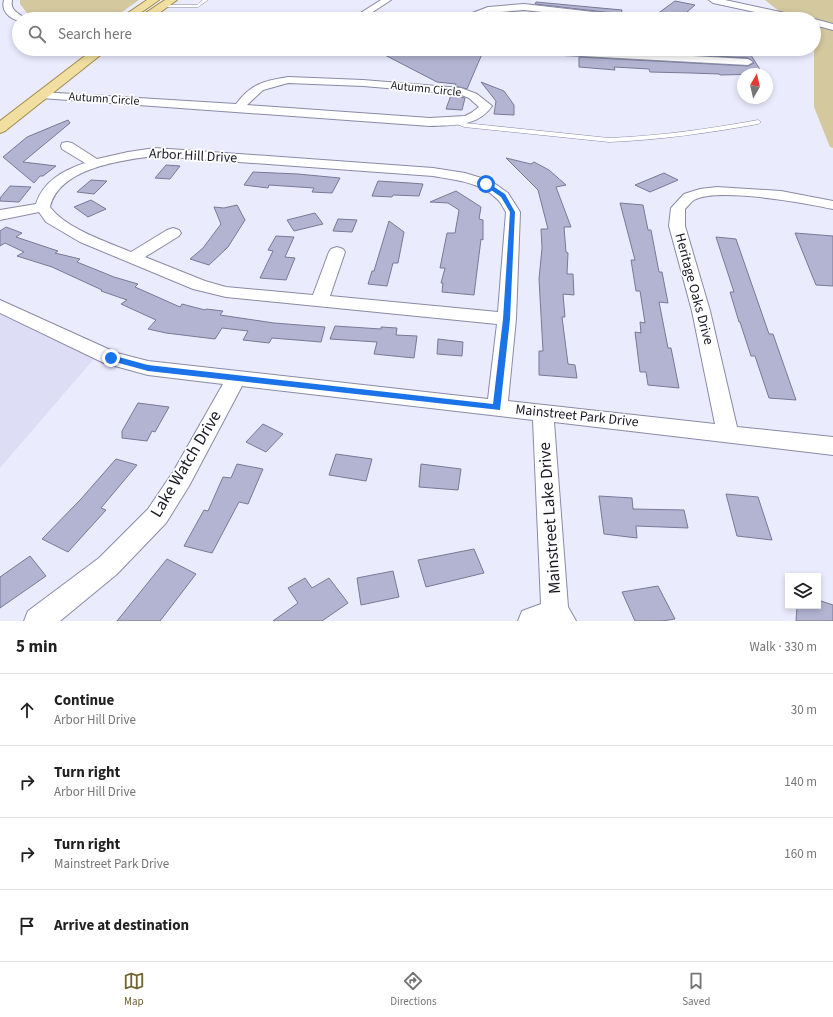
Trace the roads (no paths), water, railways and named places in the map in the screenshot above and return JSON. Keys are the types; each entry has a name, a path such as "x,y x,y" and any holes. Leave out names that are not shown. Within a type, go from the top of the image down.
{"main road":[{"path":"139,12 158,3 172,0"},
{"path":"150,12 158,3"},
{"path":"0,112 75,56"},
{"path":"0,128 93,56"}],"street":[{"path":"8,0 7,5 12,14"},
{"path":"367,12 387,0"},
{"path":"713,0 767,12"},
{"path":"483,12 488,10 524,6 572,12"},
{"path":"821,23 833,26"},
{"path":"636,56 748,62"},
{"name":"Autumn Circle","path":"41,95 430,122 468,119 483,111 486,106 473,96 461,91 299,80 273,82 258,87 250,93 239,108"},
{"path":"67,146 94,163"},
{"name":"Arbor Hill Drive","path":"43,206 48,193 71,174 94,163 131,154 155,152 433,172 465,177 486,184 503,196 513,212 506,319 497,408"},
{"name":"Heritage Oaks Drive","path":"728,433 701,311 677,226 678,208 689,197 713,191 755,193 817,200 833,205"},
{"path":"0,215 43,206 51,219 86,239 134,257 199,285 226,292 506,319"},
{"path":"134,257 173,233"},
{"path":"320,300 337,252"},
{"name":"Mainstreet Park Drive","path":"0,306 111,358 148,368 728,433 832,449"},
{"name":"Lake Watch Drive","path":"38,621 108,566 157,516 181,479 236,379"},
{"name":"Mainstreet Lake Drive","path":"543,413 550,618"}],"lane":[{"path":"158,3 198,6 206,0"},
{"path":"454,121 464,125 609,140 631,139 730,127 758,122"}]}
